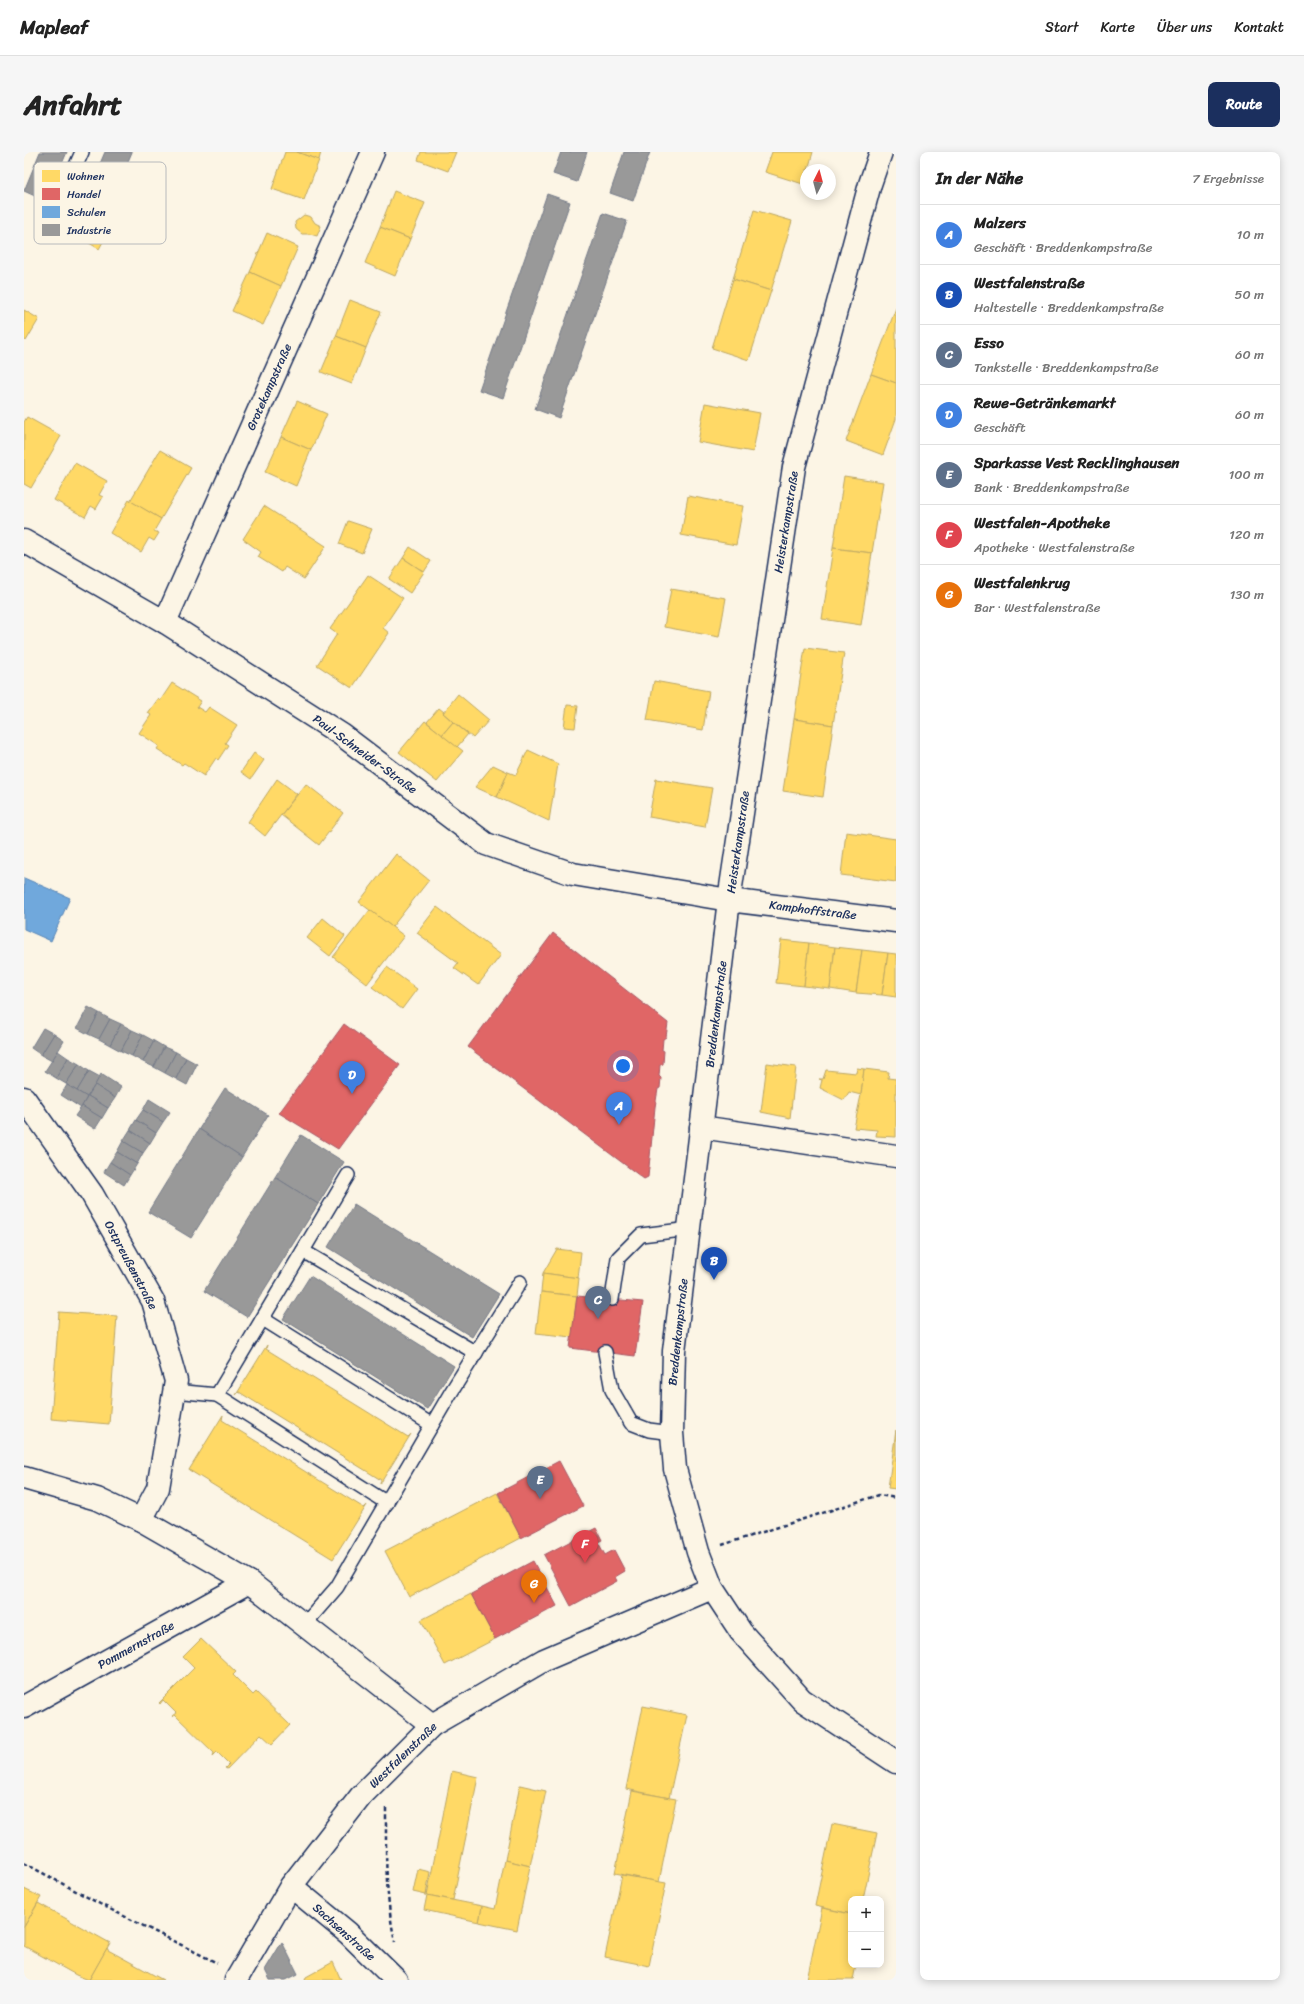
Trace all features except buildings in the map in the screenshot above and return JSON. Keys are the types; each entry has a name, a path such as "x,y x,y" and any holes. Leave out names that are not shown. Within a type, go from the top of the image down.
{"street":[{"name":"Grotekampstraße","path":"165,622 374,152"},
{"name":"Heisterkampstraße","path":"729,900 794,467 870,184 881,152"},
{"name":"Paul-Schneider-Straße","path":"24,541 165,622 342,735 486,844 573,874 729,900"},
{"name":"Kamphoffstraße","path":"729,900 896,921"},
{"name":"Breddenkampstraße","path":"729,900 674,1351 672,1433 675,1469 698,1552 712,1588 741,1632 802,1700 896,1762"},
{"name":"Ostpreußenstraße","path":"24,1098 92,1194 153,1301 176,1381 158,1488 141,1520"},
{"path":"701,1127 896,1156"},
{"path":"24,1478 97,1499 141,1520 249,1582 432,1725"},
{"name":"Pommernstraße","path":"24,1707 249,1582"},
{"name":"Westfalenstraße","path":"238,1977 291,1886 361,1796 432,1725 544,1660 712,1588"},
{"name":"Sachsenstraße","path":"291,1886 348,1933 396,1980"}],"lane":[{"path":"78,162 82,152"},
{"path":"217,1396 348,1176"},
{"path":"612,1299 618,1258 642,1235 690,1229"},
{"path":"304,1251 476,1353"},
{"path":"304,1624 337,1587 432,1425 520,1282"},
{"path":"263,1318 432,1425"},
{"path":"605,1352 612,1390 631,1423 649,1430 672,1433"},
{"path":"174,1392 217,1396 386,1503"}],"path":[{"path":"698,1552 879,1495 896,1498"},
{"path":"378,1779 386,1808 385,1858 388,1909 396,1946"},
{"path":"24,1863 238,1977"}],"place":[{"name":"Rewe-Getränkemarkt","path":"352,1094"},
{"name":"Malzers","path":"619,1125"},
{"name":"Westfalenstraße","path":"714,1280"},
{"name":"Esso","path":"598,1319"},
{"name":"Sparkasse Vest Recklinghausen","path":"540,1499"},
{"name":"Westfalen-Apotheke","path":"585,1563"},
{"name":"Westfalenkrug","path":"534,1603"}]}
